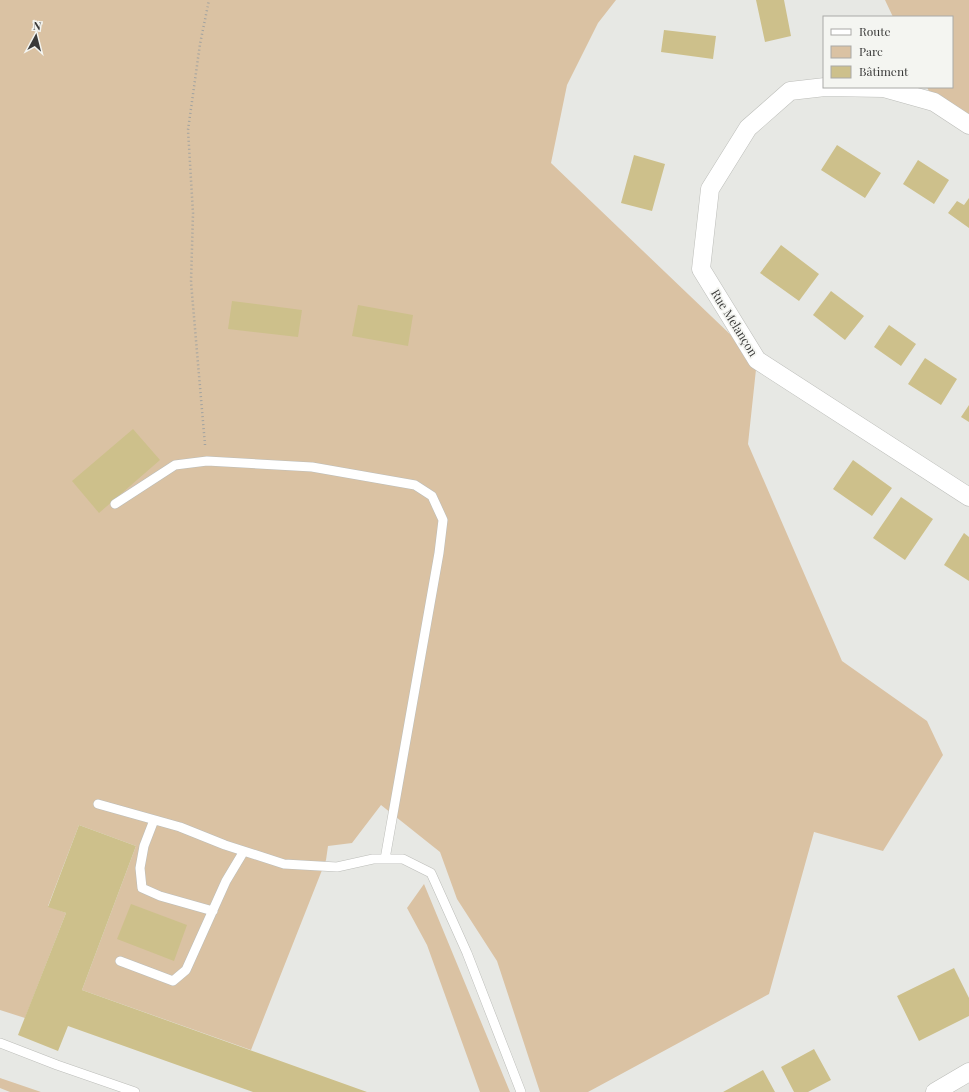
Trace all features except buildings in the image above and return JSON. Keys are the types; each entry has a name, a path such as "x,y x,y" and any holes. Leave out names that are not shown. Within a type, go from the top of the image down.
{"street":[{"name":"Rue Melançon","path":"823,87 790,91 748,128 710,189 701,269 757,360 969,497"},
{"name":"Rue Melançon","path":"884,88 934,102 969,126"},
{"path":"935,1092 969,1072"}],"lane":[{"path":"115,504 175,465 207,461 312,467 415,485 432,496 443,520 439,553 386,859"},
{"path":"98,804 180,828 284,864 337,867 373,859 403,859 431,873 467,953 521,1092"},
{"path":"154,820 144,846 140,868 142,888 160,896 213,911"},
{"path":"120,961 172,981 186,970 226,881 244,851"},
{"path":"0,1043 57,1065 135,1092"}],"path":[{"path":"207,461 191,282 193,213 188,130 200,44 209,0"}],"green space":[{"path":"0,0 616,0 598,23 567,85 551,163 757,360 748,444 842,661 927,721 943,755 883,851 814,832 769,994 588,1092 540,1092 497,961 457,899 440,852 381,805 352,843 328,846 326,860 251,1050 82,990 136,846 79,825 48,906 66,913 25,1018 0,1010"},
{"path":"885,0 969,0 969,125 934,102 927,88 953,88 953,16 893,16"},
{"path":"424,884 510,1092 480,1092 427,945 407,908"},
{"path":"0,1078 41,1092 10,1092 0,1088"}]}
